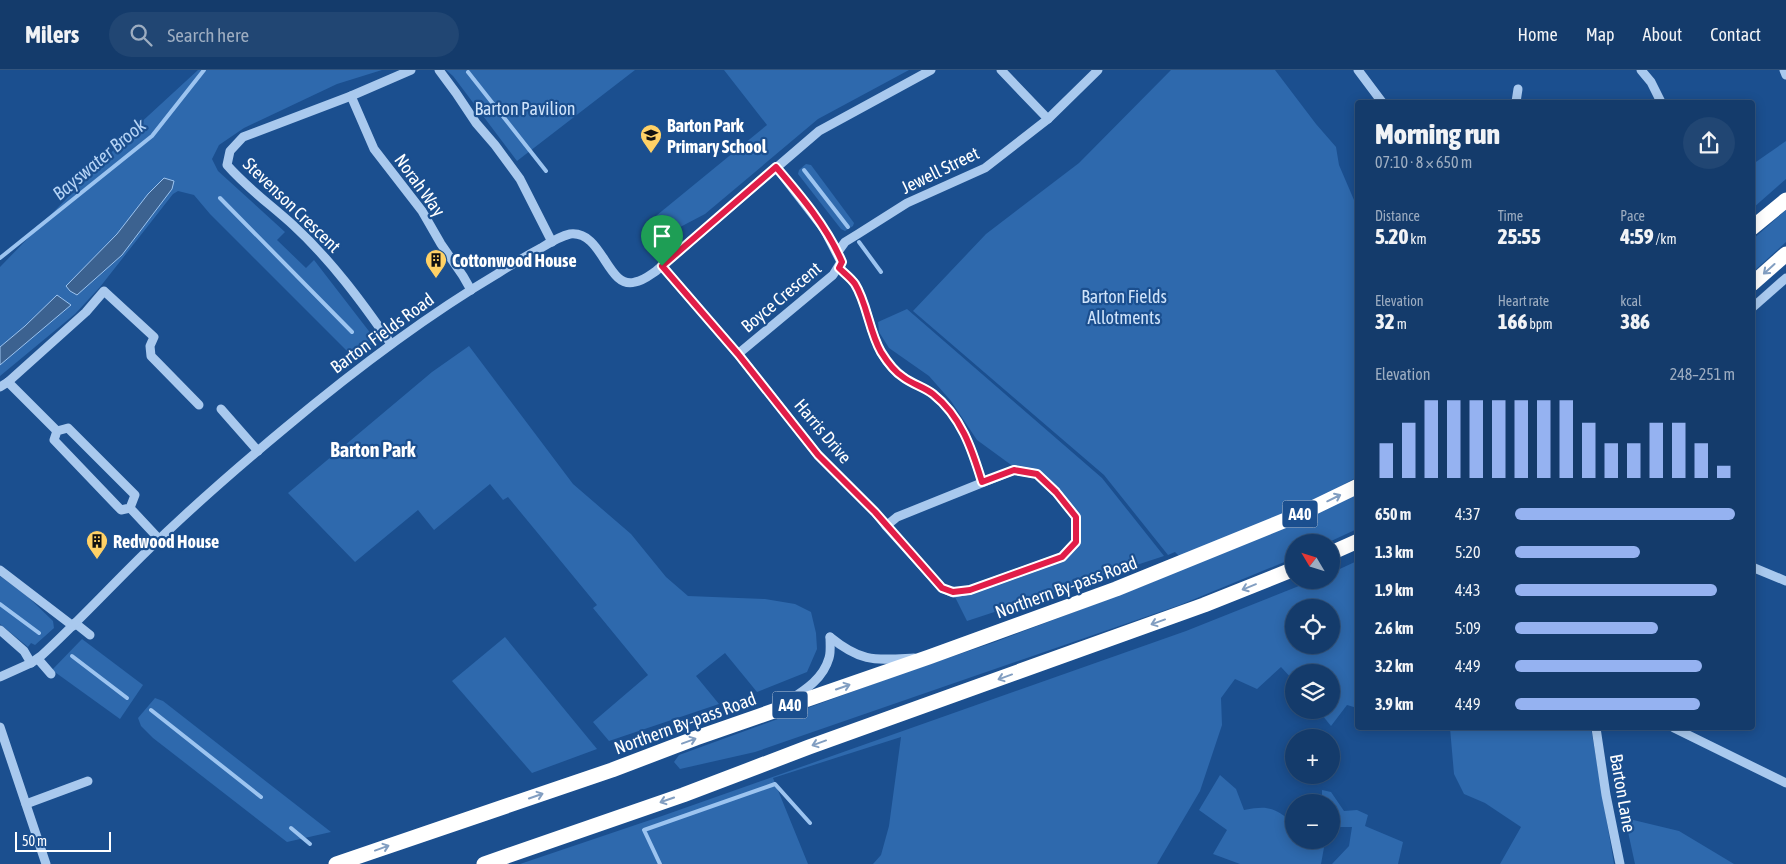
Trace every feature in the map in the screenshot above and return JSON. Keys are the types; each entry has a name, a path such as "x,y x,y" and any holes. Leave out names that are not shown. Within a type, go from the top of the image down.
{"highway":[{"path":"1755,226 1786,200"},
{"path":"1755,281 1786,254"},
{"name":"Northern By-pass Road","path":"336,864 612,770 1116,589 1242,539 1355,487"},
{"path":"1340,549 1355,542"},
{"path":"484,864 683,795 809,747 1204,605 1285,573"}],"street":[{"name":"Stevenson Crescent","path":"390,344 360,301 320,253 227,165 230,151 243,137 351,96 411,70"},
{"path":"439,70 476,123 520,179 552,242"},
{"name":"Barton Fields Road","path":"0,677 35,661 160,539 258,451 325,395 390,344 471,290 568,234 579,234 588,238 614,273 629,283 636,282 662,266 819,131 931,70"},
{"path":"1001,70 1048,119"},
{"name":"Jewell Street","path":"837,253 845,242 907,203 986,168 1048,119 1098,70"},
{"path":"1358,70 1380,100"},
{"path":"1641,70 1651,82 1660,100"},
{"path":"1784,70 1786,75"},
{"path":"1516,100 1518,89"},
{"name":"Norah Way","path":"351,96 374,149 422,211 471,290"},
{"name":"Boyce Crescent","path":"662,266 738,354 839,268 842,262 824,229 776,167"},
{"path":"839,268 855,284 881,352 902,377 931,393 945,405 957,421 972,448 982,482"},
{"path":"1755,305 1786,278"},
{"path":"0,387 86,312 104,291 154,338 150,346 150,356 199,405"},
{"name":"Harris Drive","path":"738,354 818,455 875,512 886,526 942,588 953,592 970,590 1062,557 1076,542 1076,517 1056,492 1037,474 1014,470 897,517 886,526"},
{"path":"8,382 57,430"},
{"path":"221,409 258,451"},
{"path":"57,430 68,428 135,495 130,508"},
{"path":"57,430 54,440 121,510 130,508"},
{"path":"130,508 160,539"},
{"path":"1755,568 1786,581"},
{"path":"0,570 90,635"},
{"path":"0,630 51,674"},
{"path":"771,712 811,686 821,675 830,658 830,638 857,656 876,660 929,657"},
{"path":"0,727 46,864"},
{"name":"Barton Lane","path":"1596,730 1606,795 1620,864"},
{"path":"1678,730 1786,784"},
{"path":"26,804 88,781"}],"green space":[{"path":"198,70 382,70 337,84 244,128 219,145 212,159 218,171 285,232 277,240 306,268 314,260 375,339 374,343 356,357 352,356 210,214 194,195 178,191 173,194 100,287 75,314 0,376 0,267 136,127"},
{"name":"Barton Pavilion","path":"446,70 635,70 517,161 453,76"},
{"path":"724,70 909,70 818,119 705,214 665,235 651,220 767,125"},
{"name":"Barton Fields Allotments","path":"1171,70 1275,70 1336,147 1339,165 1355,202 1355,478 1310,503 1179,556 1175,552 1168,555 1104,475 913,311 986,234 1079,163"},
{"path":"1786,141 1786,179 1755,206 1755,163"},
{"path":"806,164 811,165 854,223 853,226 845,231 841,229 798,174 799,170"},
{"path":"1786,210 1786,242 1755,270 1755,237"},
{"path":"907,309 1102,478 1164,556 967,621 953,593 1062,557 1076,542 1076,517 1037,474 1014,467 977,440 951,401 929,376 889,348 879,332 878,322"},
{"path":"469,346 573,484 631,534 666,577 688,596 765,599 795,604 811,612 816,633 817,649 807,672 757,692 725,653 696,676 719,704 609,741 593,722 648,675 593,608 597,605 508,497 503,500 490,484 434,530 418,510 355,562 288,493 432,372"},
{"path":"1355,494 1355,530 1340,537 1340,534 1285,534 1285,562 1180,605 755,752 680,769 674,762 679,755 895,676 995,642 1148,584"},
{"path":"1355,562 1355,707 1347,705 1340,714 1340,664 1285,664 1285,671 1281,667 1257,689 1235,679 1221,698 1222,725 1200,791 1157,864 873,864 881,855 889,826 901,737 773,778 808,864 520,864 662,816 1186,631 1291,589 1340,589 1340,569"},
{"path":"0,576 27,596 53,621 54,628 35,645 31,643 28,647 0,624"},
{"path":"505,637 597,749 532,773 452,681"},
{"path":"82,639 143,685 120,719 52,670"},
{"path":"155,698 163,701 331,832 287,842 153,738 141,726 138,718"},
{"path":"1325,719 1336,719 1331,726"},
{"path":"1450,730 1591,730 1614,864 1500,864 1521,827 1485,803 1464,794 1454,774"},
{"path":"1220,775 1236,789 1244,810 1265,808 1285,817 1285,849 1324,849 1321,864 1240,864 1213,854 1227,830 1199,810"},
{"path":"1322,790 1332,794 1322,794"},
{"path":"1340,805 1344,811 1357,810 1368,815 1365,826 1403,842 1398,864 1332,864 1349,846 1352,827 1340,827"},
{"path":"1625,818 1679,831 1734,864 1635,864"}],"shaded area":[{"path":"164,178 174,181 172,189 122,255 77,295 70,291 66,286 117,234 148,194"},
{"path":"57,295 71,305 0,365 0,347"}],"waterway":[{"name":"Bayswater Brook","path":"0,258 152,136 204,70"},
{"path":"468,72 546,171"},
{"path":"804,170 848,227"},
{"path":"220,198 352,332"},
{"path":"859,242 881,272"},
{"path":"0,604 39,633"},
{"path":"72,656 127,698"},
{"path":"151,710 261,797"},
{"path":"660,864 644,830 775,784 810,823"},
{"path":"291,828 310,844"}],"place":[{"name":"Barton Park Primary School","path":"651,154"},
{"name":"Cottonwood House","path":"436,279"},
{"name":"Redwood House","path":"97,560"}],"district":[{"name":"Barton Park","path":"373,449"}],"route":[{"path":"776,167 824,229 842,262 839,268 855,284 881,352 902,377 931,393 945,405 957,421 972,448 982,482 1014,470 1037,474 1056,492 1076,517 1076,542 1062,557 970,590 953,592 942,588 875,512 818,455 738,354 662,266 776,167"}]}
